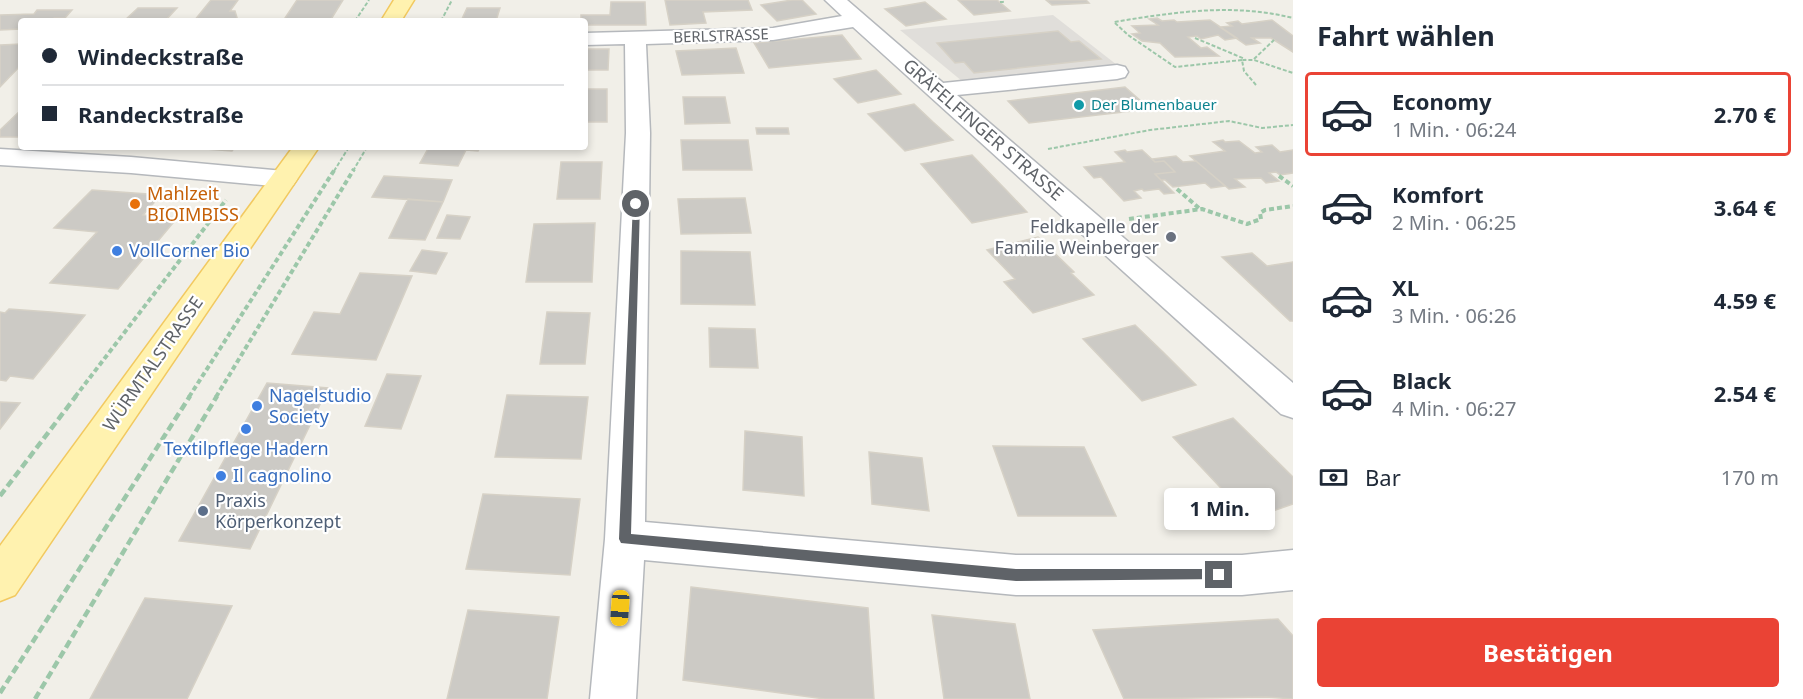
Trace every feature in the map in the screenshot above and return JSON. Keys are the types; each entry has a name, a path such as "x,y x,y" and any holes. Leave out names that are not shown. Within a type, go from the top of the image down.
{"main road":[{"path":"393,18 404,0"},
{"name":"WÜRMTALSTRASSE","path":"0,581 304,150"}],"street":[{"name":"GRÄFELFINGER STRASSE","path":"835,0 1293,404"},
{"name":"BERLSTRASSE","path":"588,39 773,34 857,20"},
{"path":"613,699 625,539 638,133 635,39"},
{"path":"938,90 1117,72"},
{"path":"0,157 143,156 245,175 284,179"},
{"path":"625,539 1016,575 1242,575 1293,570"}],"path":[{"path":"357,18 369,0"},
{"path":"443,18 452,0"},
{"path":"1293,18 1273,11 1227,8 1114,22 1128,35 1175,67 1254,60 1293,73"},
{"path":"1196,38 1248,60"},
{"path":"1254,60 1274,40"},
{"path":"1242,60 1244,71 1256,85"},
{"path":"1015,157 1084,141 1229,121 1262,128 1293,124"},
{"path":"0,693 347,150"},
{"path":"35,699 365,150"},
{"path":"0,496 245,175"},
{"path":"1279,176 1293,186"},
{"path":"1177,189 1200,210"},
{"path":"1089,225 1200,210 1219,213 1247,224 1261,219 1260,213 1265,210 1293,207"}],"shaded area":[{"path":"1053,15 1126,72 968,86 900,30"}],"building":[{"path":"211,0 238,0 230,11 235,11 237,18 196,18"},
{"path":"297,0 343,0 332,18 285,18"},
{"path":"665,0 748,0 752,10 703,12 706,23 670,25"},
{"path":"802,0 816,14 777,21 761,5"},
{"path":"958,0 997,0 1010,11 974,15"},
{"path":"1046,0 1086,0 1089,3 1052,5"},
{"path":"611,2 645,2 646,25 588,25 588,18 581,18 581,15 610,15"},
{"path":"925,2 946,19 906,26 885,9"},
{"path":"138,8 177,8 168,18 127,18"},
{"path":"467,8 500,8 497,18 462,18"},
{"path":"37,10 72,10 65,18 18,18 18,29 0,30 0,15 34,14"},
{"path":"1157,18 1162,21 1177,22 1210,20 1237,38 1225,40 1218,35 1201,39 1197,36 1188,37 1201,48 1207,47 1219,56 1175,57 1160,43 1142,41 1132,34 1140,33 1132,26 1158,25 1149,19"},
{"path":"1272,20 1293,36 1293,52 1271,38 1252,38 1260,43 1246,45 1220,27 1232,26 1227,23 1238,21 1242,24"},
{"path":"1058,31 1071,42 1079,41 1101,59 974,73 964,62 955,63 937,43"},
{"path":"842,35 861,59 769,68 754,43"},
{"path":"18,44 18,68 0,87 0,45"},
{"path":"736,48 744,73 682,75 676,51"},
{"path":"588,49 609,49 608,70 588,70"},
{"path":"876,70 901,94 858,103 834,79"},
{"name":"Der Blumenbauer","path":"1125,87 1150,109 1029,123 1008,101"},
{"path":"588,89 607,89 607,122 588,122"},
{"path":"683,97 725,97 730,123 685,124"},
{"path":"914,104 953,140 905,151 868,114"},
{"path":"18,113 18,137 0,137 0,130"},
{"path":"756,128 788,128 789,134 757,134"},
{"path":"681,140 748,140 752,170 683,170"},
{"path":"1223,140 1225,142 1239,141 1255,153 1262,152 1256,147 1272,145 1280,152 1293,150 1293,173 1280,175 1276,172 1269,173 1279,181 1266,183 1261,178 1235,179 1245,187 1229,189 1190,156 1225,151 1213,142"},
{"path":"427,150 466,150 458,166 420,163"},
{"path":"1125,150 1127,152 1142,150 1155,162 1164,161 1175,172 1155,174 1174,193 1164,194 1159,189 1144,191 1142,189 1134,191 1141,198 1124,201 1101,177 1094,178 1084,167 1125,162 1115,152"},
{"path":"972,155 1027,212 972,223 921,164"},
{"path":"1176,156 1183,162 1196,161 1225,186 1211,188 1205,183 1173,187 1165,180 1161,180 1155,174 1175,172 1164,161 1155,162 1152,159"},
{"path":"561,162 602,162 600,199 557,199"},
{"path":"384,176 452,180 443,202 372,197"},
{"path":"92,190 161,195 143,215 177,218 118,289 50,283 97,232 54,228"},
{"path":"745,198 751,233 681,234 678,199"},
{"path":"408,199 443,202 425,240 389,238"},
{"path":"447,215 470,217 460,239 437,238"},
{"path":"595,223 592,282 526,282 534,224"},
{"path":"1038,237 1094,295 1033,313 1004,282 1015,279 987,250"},
{"path":"422,250 447,253 436,274 410,271"},
{"path":"681,251 750,252 755,305 681,304"},
{"path":"1252,253 1267,266 1293,262 1293,321 1290,321 1222,257"},
{"path":"360,273 412,276 376,360 292,354 314,312 340,314"},
{"path":"9,309 85,315 33,379 10,376 6,381 0,380 0,312 5,313"},
{"path":"547,312 590,313 585,364 540,364"},
{"path":"1135,325 1196,385 1142,401 1083,339"},
{"path":"709,328 755,329 758,368 710,367"},
{"path":"387,374 421,376 401,429 365,426"},
{"path":"267,383 328,388 250,549 179,541"},
{"path":"507,395 588,397 581,459 495,457"},
{"path":"0,402 20,403 0,429"},
{"path":"1233,418 1293,477 1293,504 1250,519 1173,437"},
{"path":"745,431 802,437 804,496 743,490"},
{"path":"993,446 1084,447 1116,516 1018,516"},
{"path":"869,452 922,458 929,511 872,504"},
{"path":"483,494 580,499 570,575 466,569"},
{"path":"691,587 868,608 874,699 825,699 683,680"},
{"path":"145,598 232,606 187,699 90,699"},
{"path":"468,610 559,617 547,699 447,699"},
{"path":"932,615 1015,624 1030,699 944,699"},
{"path":"1278,619 1293,636 1293,699 1267,697 1124,699 1093,630"}],"place":[{"name":"Der Blumenbauer","path":"1079,105"},
{"name":"Mahlzeit BIOIMBISS","path":"135,204"},
{"name":"Feldkapelle der Familie Weinberger","path":"1171,237"},
{"name":"VollCorner Bio","path":"117,251"},
{"name":"Nagelstudio Society","path":"257,406"},
{"name":"Textilpflege Hadern","path":"246,429"},
{"name":"Il cagnolino","path":"221,476"},
{"name":"Praxis Körperkonzept","path":"203,511"}],"route":[{"path":"636,204 625,539 1016,575 1219,575"}]}
